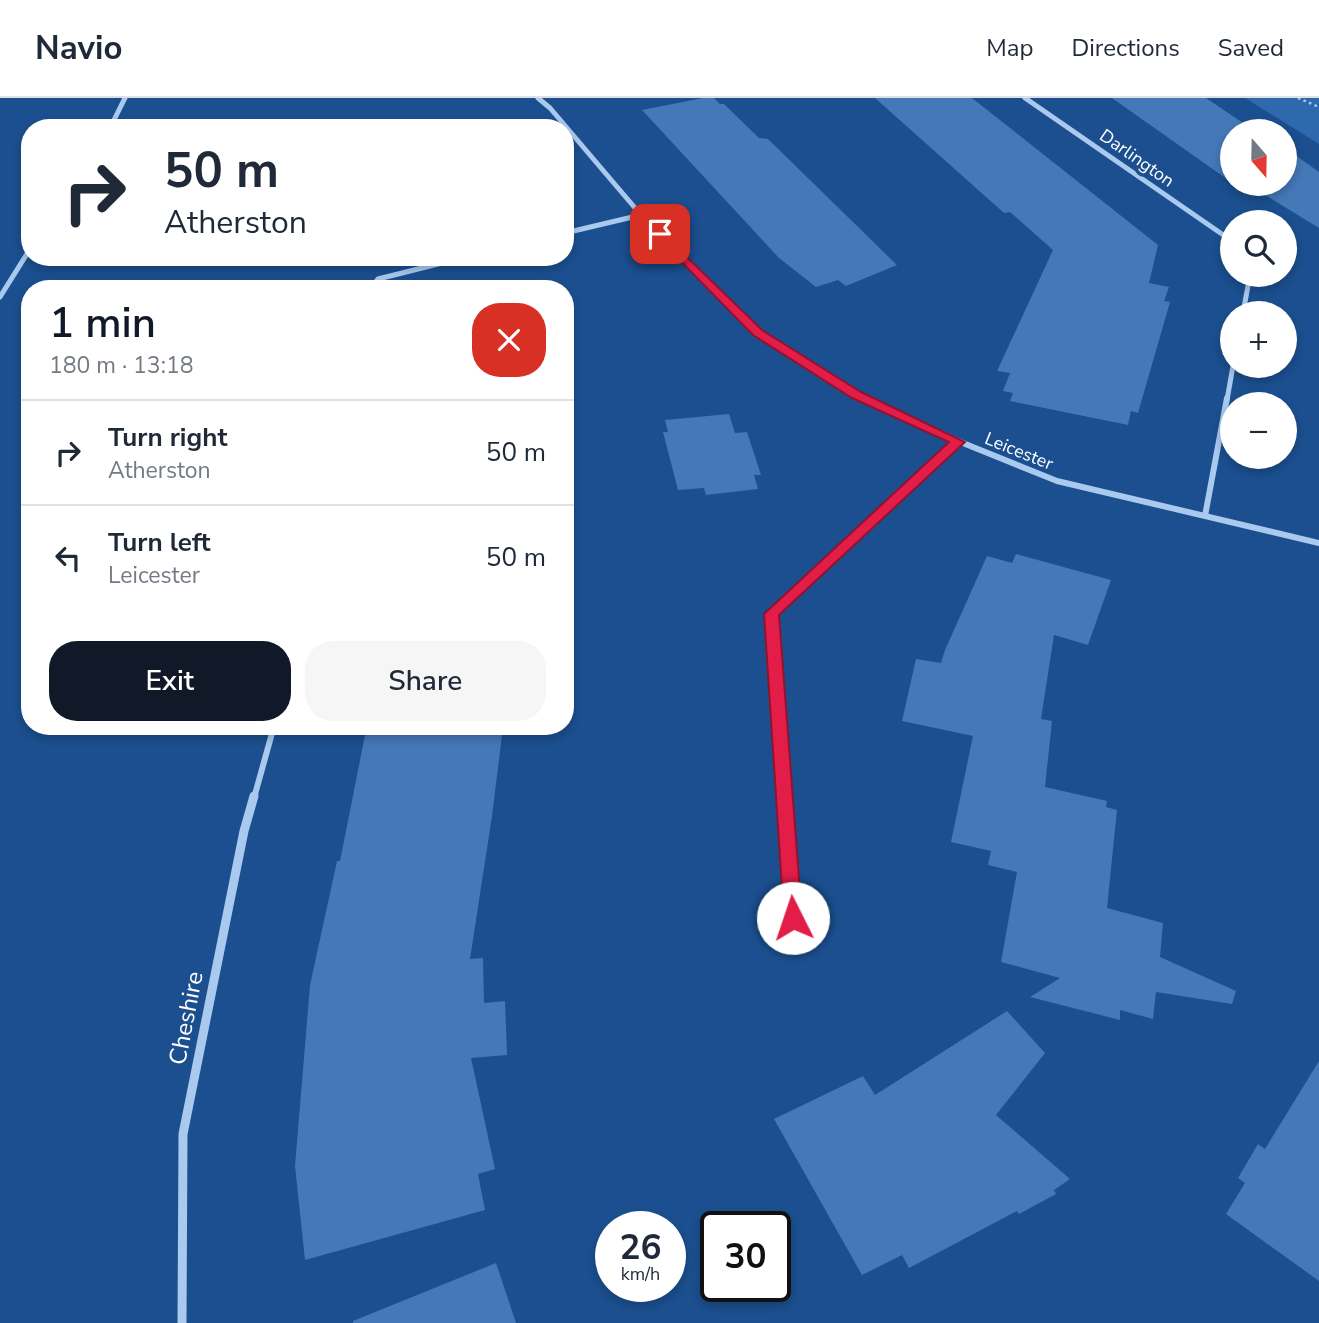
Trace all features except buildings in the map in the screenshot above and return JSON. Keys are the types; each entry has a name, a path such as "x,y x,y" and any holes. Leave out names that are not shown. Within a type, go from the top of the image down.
{"street":[{"path":"114,119 125,98"},
{"name":"Leicester","path":"538,98 559,119"},
{"name":"Darlington","path":"1025,98 1220,233"},
{"name":"Leicester","path":"574,136 641,215 757,332 857,395 958,442 1057,481 1319,543"},
{"path":"574,231 641,215"},
{"path":"0,297 21,263"},
{"path":"377,280 430,266"},
{"path":"1205,516 1231,378"},
{"path":"793,918 772,614 958,442"},
{"name":"Cheshire","path":"182,1323 183,1134 244,831 271,735"}],"path":[{"path":"1298,98 1319,107"},
{"path":"1311,104 1316,98"}],"shaded area":[{"path":"1245,98 1319,98 1319,144 1297,130 1297,119 1279,119"}],"route":[{"path":"660,234 757,332 857,395 958,442 772,614 793,918"}]}
